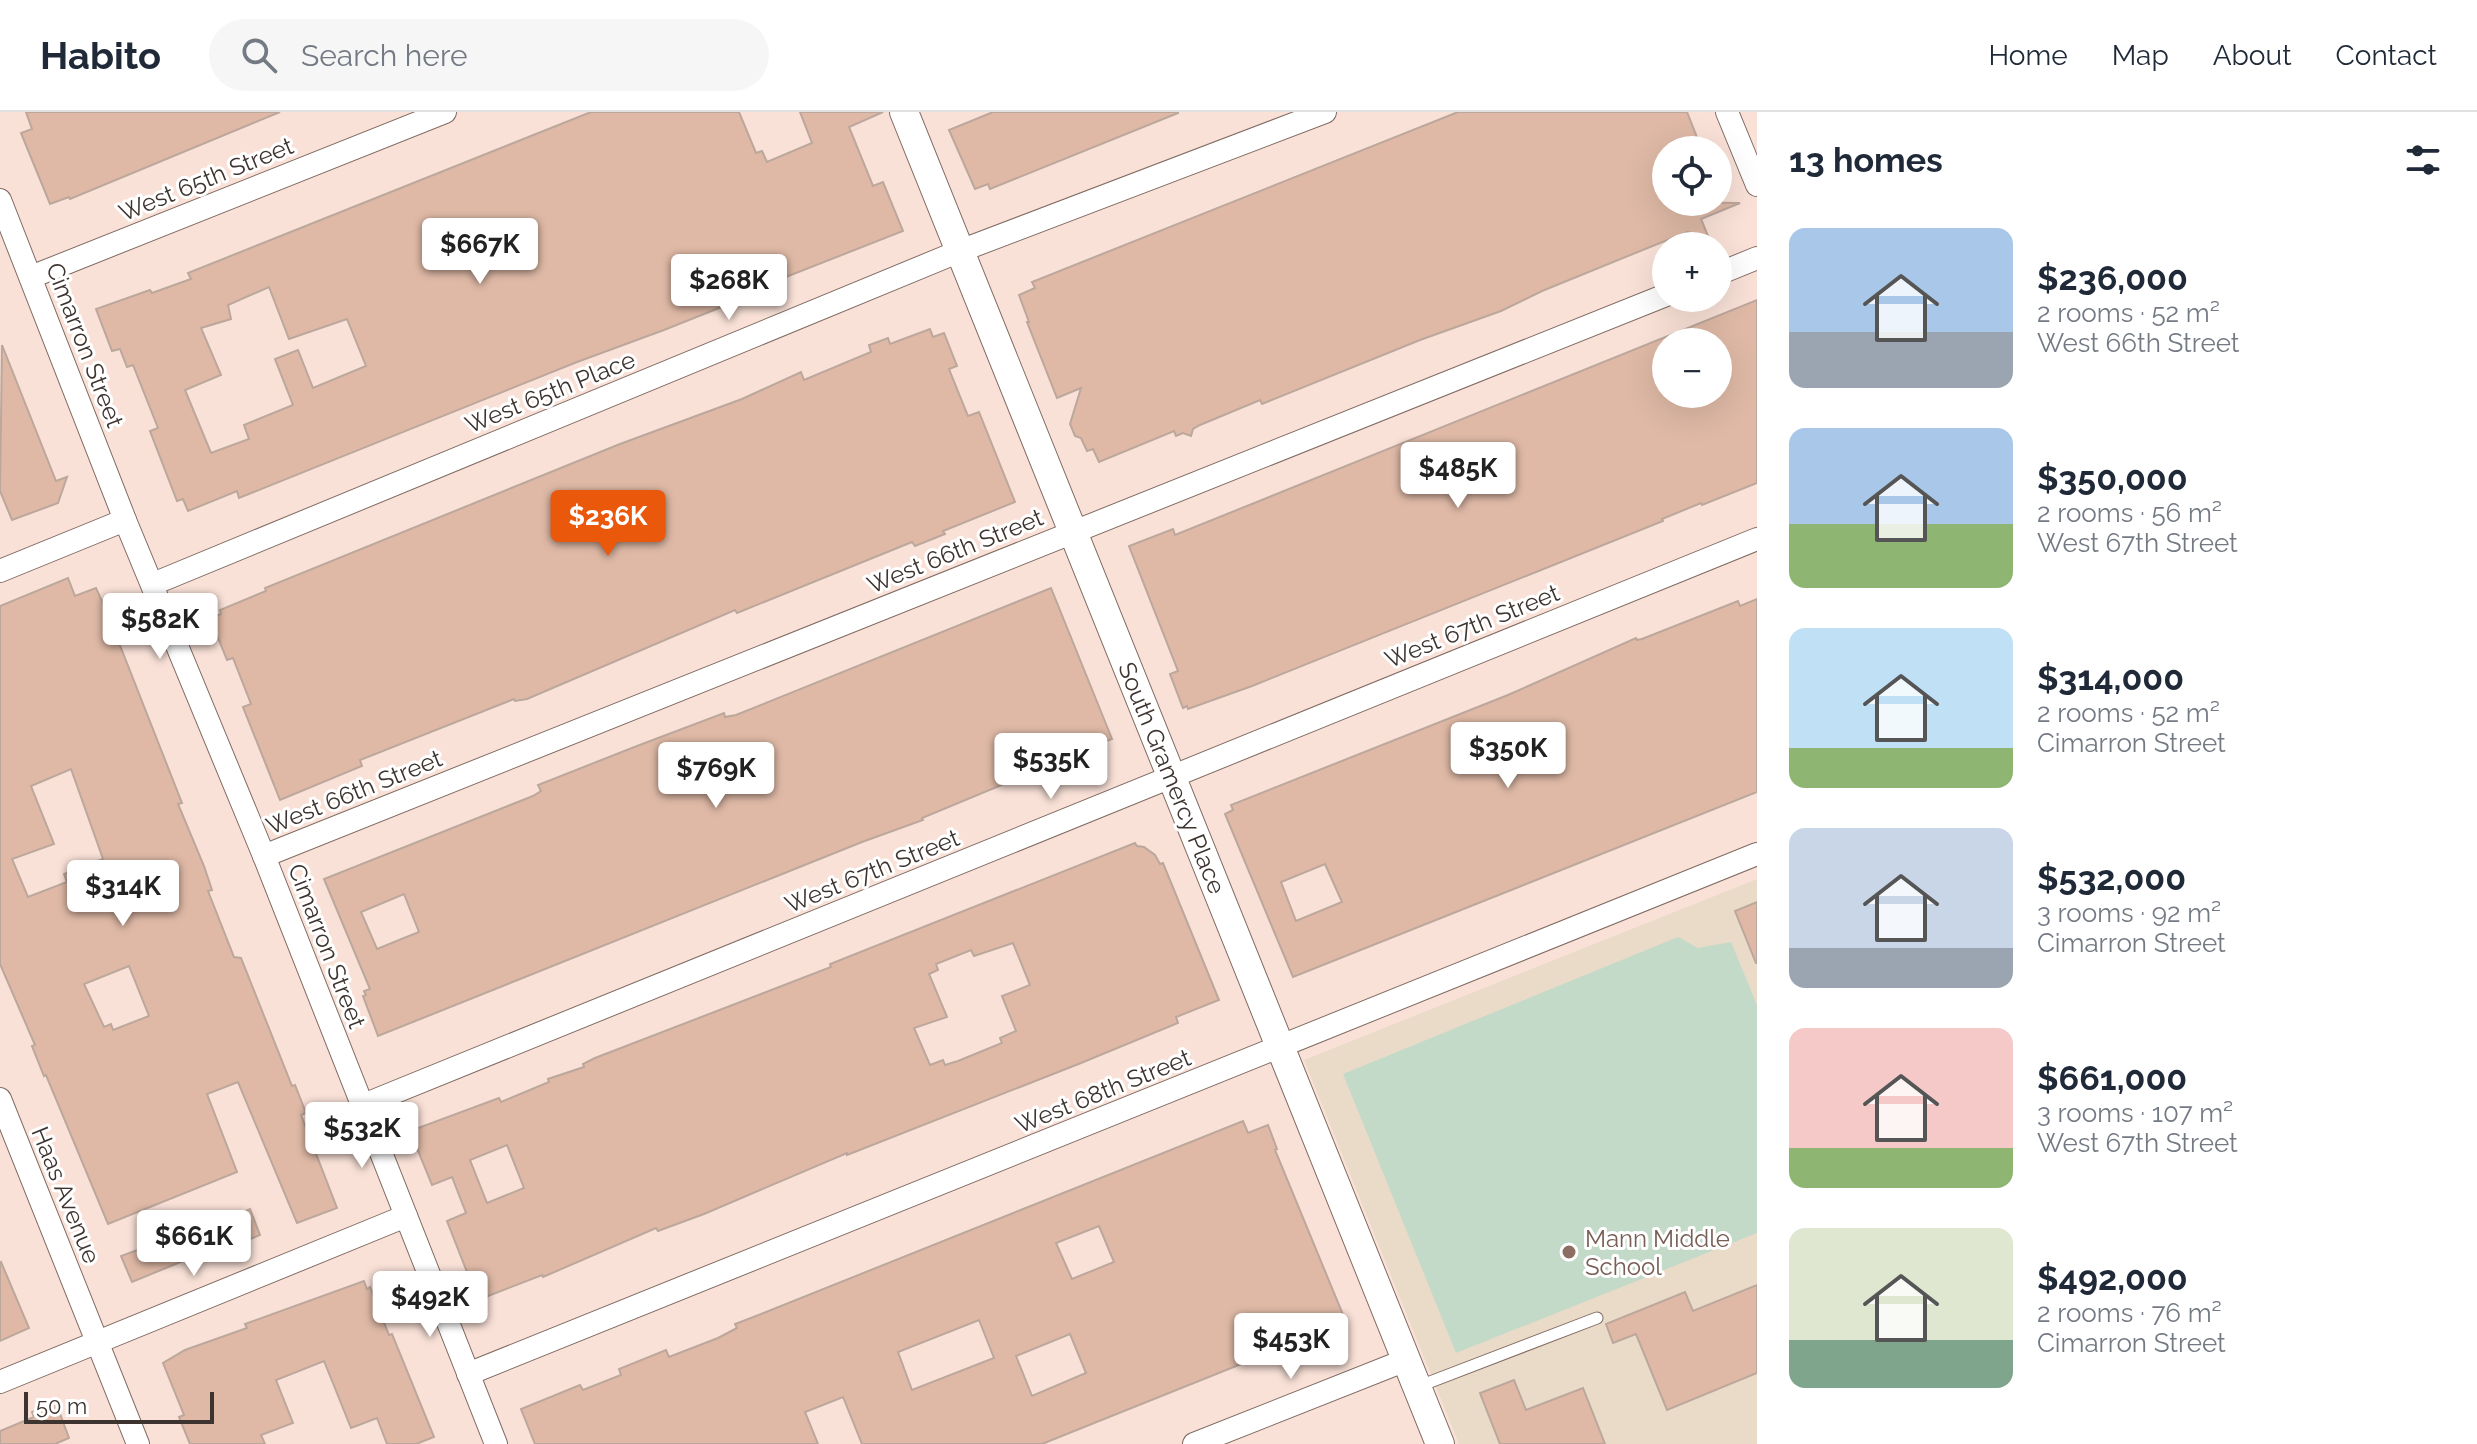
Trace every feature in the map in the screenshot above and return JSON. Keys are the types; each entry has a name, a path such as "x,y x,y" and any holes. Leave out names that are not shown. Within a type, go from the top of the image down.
{"street":[{"name":"West 65th Street","path":"31,277 445,112"},
{"name":"South Gramercy Place","path":"904,112 1440,1444"},
{"name":"West 65th Place","path":"153,584 960,251 1325,112"},
{"path":"1727,112 1757,185"},
{"name":"Cimarron Street","path":"0,200 125,520 264,856 496,1444"},
{"path":"1732,268 1757,258"},
{"name":"West 66th Street","path":"264,856 1652,301"},
{"path":"0,571 125,520"},
{"name":"West 67th Street","path":"361,1106 1757,539"},
{"name":"West 68th Street","path":"468,1374 1757,854"},
{"name":"Haas Avenue","path":"0,1099 138,1444"},
{"path":"0,1382 406,1216"},
{"path":"1194,1444 1406,1360"}],"lane":[{"path":"1417,1387 1597,1318"}],"shaded area":[{"name":"Mann Middle School","path":"1757,879 1757,1444 1459,1444 1304,1060"}],"green space":[{"name":"Mann Middle School","path":"1678,937 1698,948 1731,942 1757,1005 1757,1233 1456,1353 1343,1074"}],"building":[{"path":"26,112 280,112 70,199 50,204 21,133 32,129"},
{"path":"591,112 739,112 756,153 762,151 767,162 812,143 800,112 883,112 849,127 873,186 883,182 903,231 773,282 759,292 239,498 237,491 188,511 183,499 177,501 150,431 158,428 133,365 127,367 120,349 112,351 96,309 191,279 188,273","holes":["269,287 289,339 347,319 366,366 313,388 298,350 275,359 293,405 244,425 249,439 211,453 185,390 221,375 201,328 231,319 228,305"]},
{"path":"993,112 1178,113 990,189 988,184 975,189 949,130"},
{"path":"1458,112 1687,112 1696,136 1652,136 1652,216 1708,216 1701,219 1706,232 1652,232 1652,246 1501,311 1262,404 1260,400 1200,425 1193,429 1191,436 1183,433 1176,436 1174,431 1099,462 1093,449 1087,451 1081,438 1075,436 1070,424 1081,388 1057,398 1027,322 1019,295 1035,288 1032,282"},
{"path":"1757,300 1757,483 1188,709 1187,706 1183,708 1170,674 1178,671 1129,546 1173,529 1175,535 1652,342 1652,408 1732,408 1732,328 1688,328"},
{"path":"930,329 933,337 944,333 957,366 949,369 968,416 979,412 1015,502 943,531 945,534 915,546 912,542 737,613 735,610 527,699 514,699 360,760 362,766 280,800 243,707 251,704 233,658 227,660 210,618 221,614 220,610 266,591 265,588 620,444 742,399 801,372 804,380 871,352 869,345 888,338 890,344"},
{"path":"2,345 56,481 67,477 58,503 12,520 0,491"},
{"path":"68,578 75,596 96,588 182,803 178,804 204,866 212,890 208,891 234,957 241,958 292,1086 295,1085 306,1113 301,1115 337,1208 297,1223 238,1082 207,1094 237,1172 108,1224 0,964 0,606","holes":["71,769 103,859 64,874 67,882 28,897 12,859 54,844 31,786","129,966 149,1016 113,1030 111,1024 104,1027 84,984"]},
{"path":"1051,588 1112,739 923,820 378,1036 363,996 366,995 364,991 370,989 324,879 533,796 541,791 538,785 724,713 725,717","holes":["404,894 419,932 377,949 361,912"]},
{"path":"1757,599 1757,792 1293,977 1225,814 1233,810 1231,805 1508,695 1636,638 1642,639 1738,601 1740,606","holes":["1325,864 1342,902 1296,921 1281,882"]},
{"path":"1135,843 1155,855 1160,864 1163,863 1219,1000 1176,1017 1178,1023 1081,1063 847,1153 704,1214 658,1231 656,1228 543,1277 478,1300 447,1221 466,1213 452,1177 432,1185 410,1131 499,1098 501,1102 549,1082 548,1079 584,1067 583,1064 595,1058 831,967 830,964","holes":["1013,943 1030,985 1002,996 1016,1031 1000,1038 1002,1043 958,1061 945,1065 943,1060 930,1065 914,1028 947,1017 929,974 938,970 936,964 971,950 974,956","507,1145 524,1188 487,1203 470,1160"]},
{"path":"1757,902 1757,963 1756,963 1735,911"},
{"path":"1243,1121 1248,1133 1268,1125 1275,1150 1346,1322 1042,1444 862,1444 843,1397 805,1412 818,1444 535,1444 521,1409 580,1385 583,1390 621,1375 619,1369 666,1350 669,1357 718,1338 737,1328 735,1324","holes":["1099,1226 1114,1262 1072,1279 1056,1243","979,1320 994,1358 912,1390 898,1352","1070,1334 1086,1373 1032,1396 1016,1356"]},
{"path":"250,1209 260,1235 236,1245 234,1241 212,1249 132,1282 121,1256 189,1231 190,1235"},
{"path":"0,1263 29,1328 0,1341"},
{"path":"364,1281 367,1289 370,1287 389,1335 392,1334 434,1437 416,1444 387,1444 377,1418 351,1428 324,1361 276,1380 293,1423 261,1435 265,1444 190,1444 179,1417 184,1415 163,1363 185,1350 247,1328 245,1324"},
{"path":"1757,1285 1757,1373 1667,1410 1636,1334 1613,1343 1606,1324 1685,1292 1693,1311"},
{"path":"1514,1380 1526,1410 1583,1388 1605,1444 1500,1444 1480,1393"},
{"path":"56,1403 69,1438 55,1444 0,1444 0,1431 34,1417 32,1412"}],"place":[{"name":"Mann Middle School","path":"1569,1252"}]}
